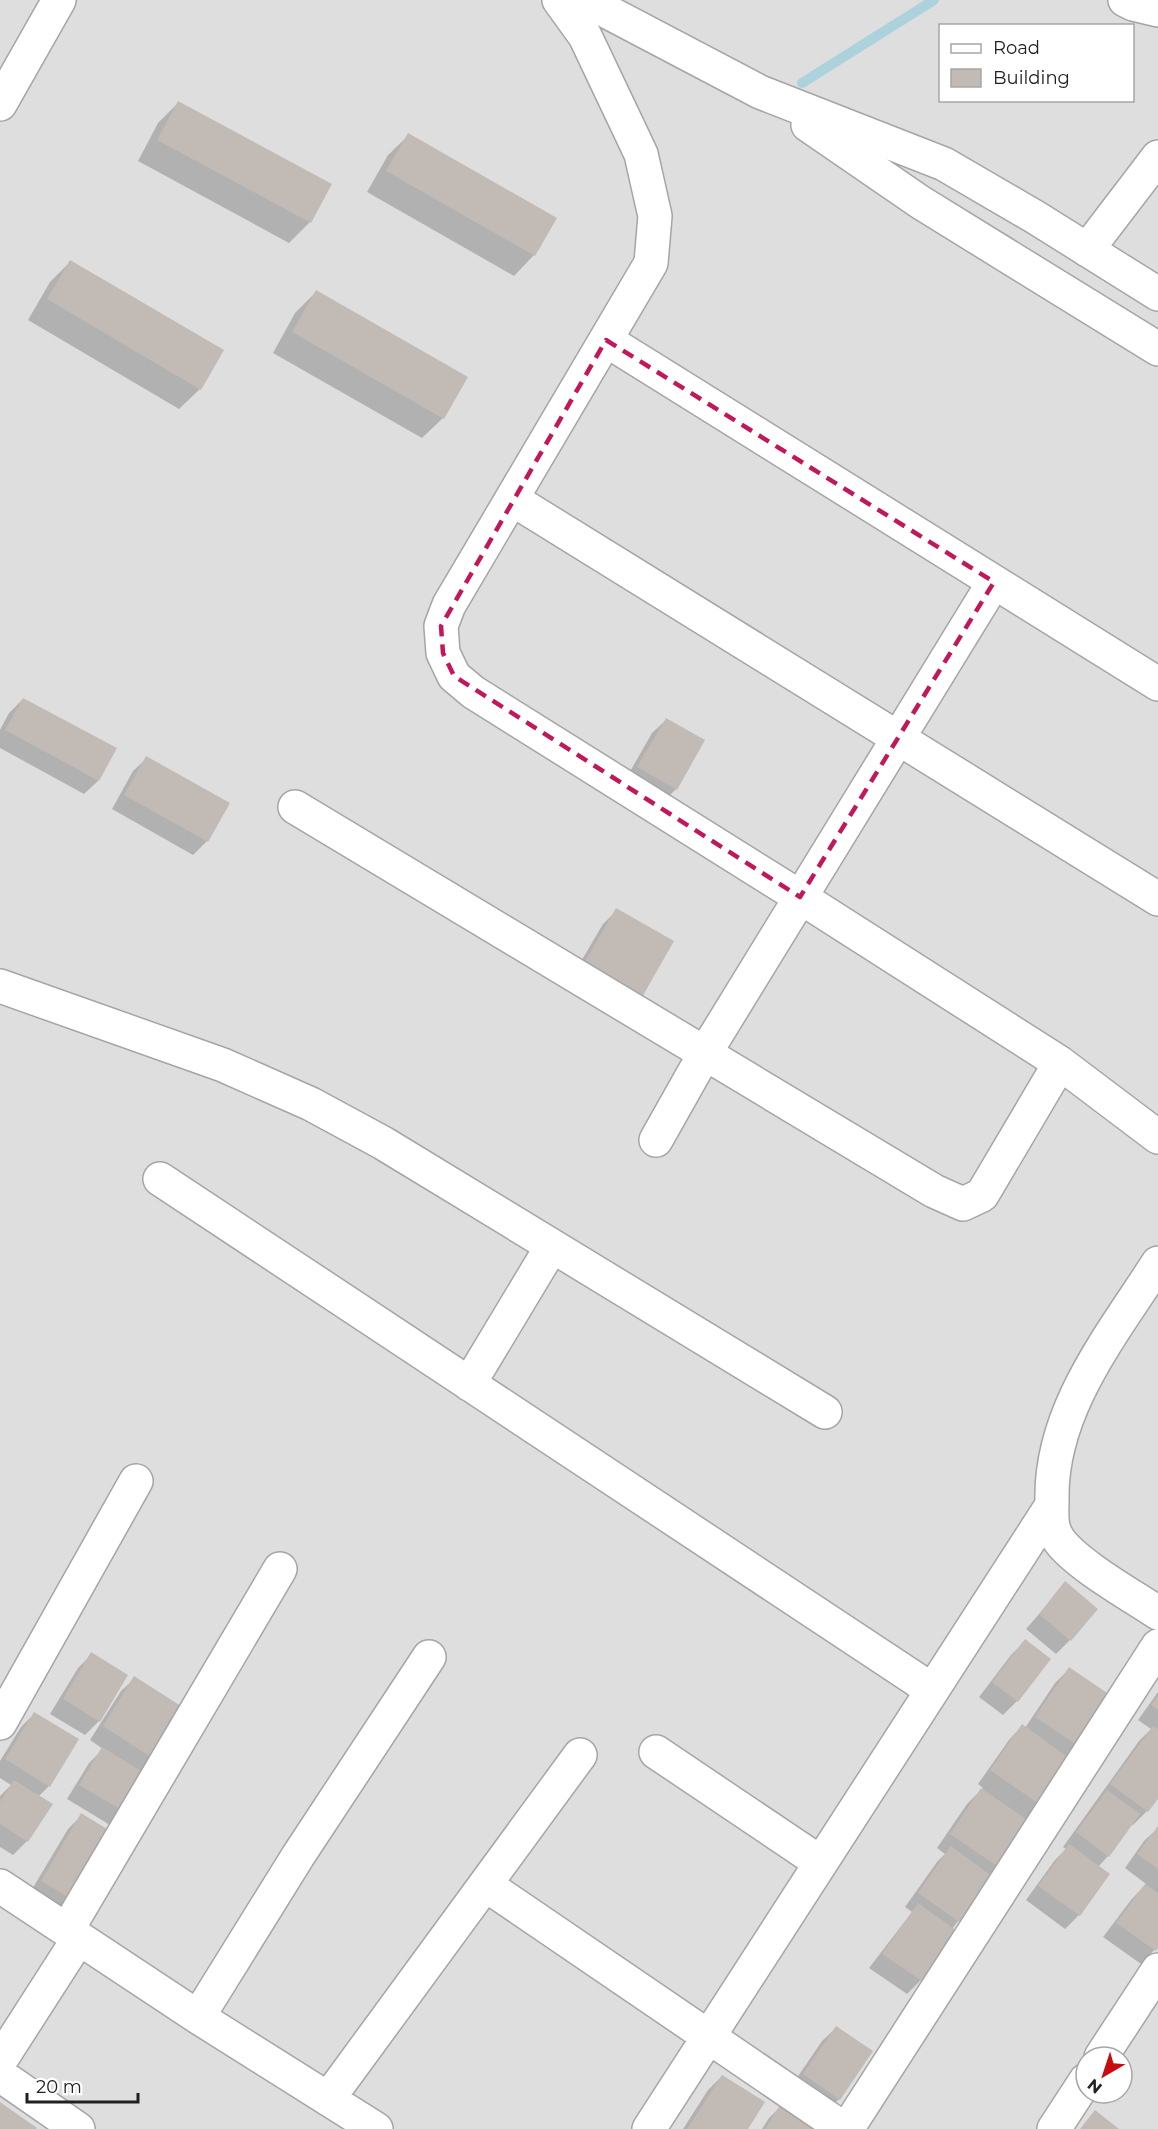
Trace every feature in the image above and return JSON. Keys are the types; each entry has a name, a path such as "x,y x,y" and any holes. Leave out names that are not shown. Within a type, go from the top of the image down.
{"street":[{"path":"0,104 59,0"},
{"path":"559,0 585,36 641,154 655,216 651,263 449,605 441,626 443,653 454,676 473,692 1060,1063 1158,1137"},
{"path":"585,0 759,92 920,202 1158,349"},
{"path":"1125,0 1158,10"},
{"path":"759,92 944,164 1158,294"},
{"path":"1087,250 1158,157"},
{"path":"606,340 1158,684"},
{"path":"512,499 1158,899"},
{"path":"656,1140 705,1053 994,582"},
{"path":"295,807 934,1191 963,1204 982,1195 1060,1063"},
{"path":"0,986 223,1065 311,1104 383,1143 825,1412"},
{"path":"160,1179 932,1690"},
{"path":"469,1384 552,1246"},
{"path":"1158,1263 1089,1369 1067,1414 1057,1444 1051,1478 1051,1524 1058,1539 1074,1556 1158,1613"},
{"path":"0,1723 136,1481"},
{"path":"649,2129 1052,1505"},
{"path":"0,2061 280,1569"},
{"path":"486,1885 846,2129 1158,1646"},
{"path":"198,2017 298,1856 429,1657"},
{"path":"656,1752 821,1863"},
{"path":"328,2099 580,1755"},
{"path":"0,1886 198,2017 376,2129"},
{"path":"1109,2045 1158,1970"},
{"path":"0,2075 78,2129"},
{"path":"1054,2129 1074,2098"}],"highlighted area":[{"path":"606,340 994,582 800,897 454,676 443,653 441,626"}],"shaded area":[{"path":"0,0 1158,0 1158,2129 0,2129"}],"building":[{"path":"178,101 332,184 311,223 157,140"},
{"path":"408,133 557,218 535,256 386,171"},
{"path":"70,260 224,350 201,390 47,299"},
{"path":"316,290 468,377 444,419 292,332"},
{"path":"23,698 117,748 99,781 5,730"},
{"path":"666,718 705,740 677,790 637,767"},
{"path":"146,756 230,803 208,842 124,795"},
{"path":"616,908 674,941 641,999 583,965"},
{"path":"1065,1581 1098,1609 1071,1641 1039,1614"},
{"path":"1025,1639 1051,1659 1018,1702 992,1682"},
{"path":"91,1652 128,1675 100,1722 63,1699"},
{"path":"1069,1667 1113,1697 1080,1747 1035,1717"},
{"path":"134,1676 192,1713 160,1763 103,1726"},
{"path":"1158,1696 1158,1710 1151,1705"},
{"path":"34,1712 79,1739 50,1787 5,1759"},
{"path":"1022,1724 1073,1761 1042,1806 990,1770"},
{"path":"1153,1726 1158,1729 1158,1799 1148,1812 1110,1784"},
{"path":"102,1747 148,1775 125,1812 79,1785"},
{"path":"14,1780 53,1804 28,1842 0,1824 0,1802"},
{"path":"981,1788 1033,1824 1003,1870 950,1834"},
{"path":"1107,1790 1140,1814 1109,1857 1076,1832"},
{"path":"81,1813 120,1837 68,1897 41,1881"},
{"path":"1158,1826 1158,1869 1137,1854"},
{"path":"1069,1844 1110,1874 1080,1916 1038,1886"},
{"path":"951,1846 993,1877 961,1923 918,1893"},
{"path":"1145,1884 1158,1893 1158,1948 1156,1951 1116,1923"},
{"path":"918,1903 957,1931 922,1981 882,1954"},
{"path":"836,2026 873,2051 840,2100 803,2074"},
{"path":"722,2075 765,2102 748,2129 687,2129"},
{"path":"0,2102 37,2128 0,2129"},
{"path":"782,2102 823,2129 765,2129"},
{"path":"1095,2110 1119,2129 1080,2129"}],"waterway":[{"path":"802,83 934,0"}]}
